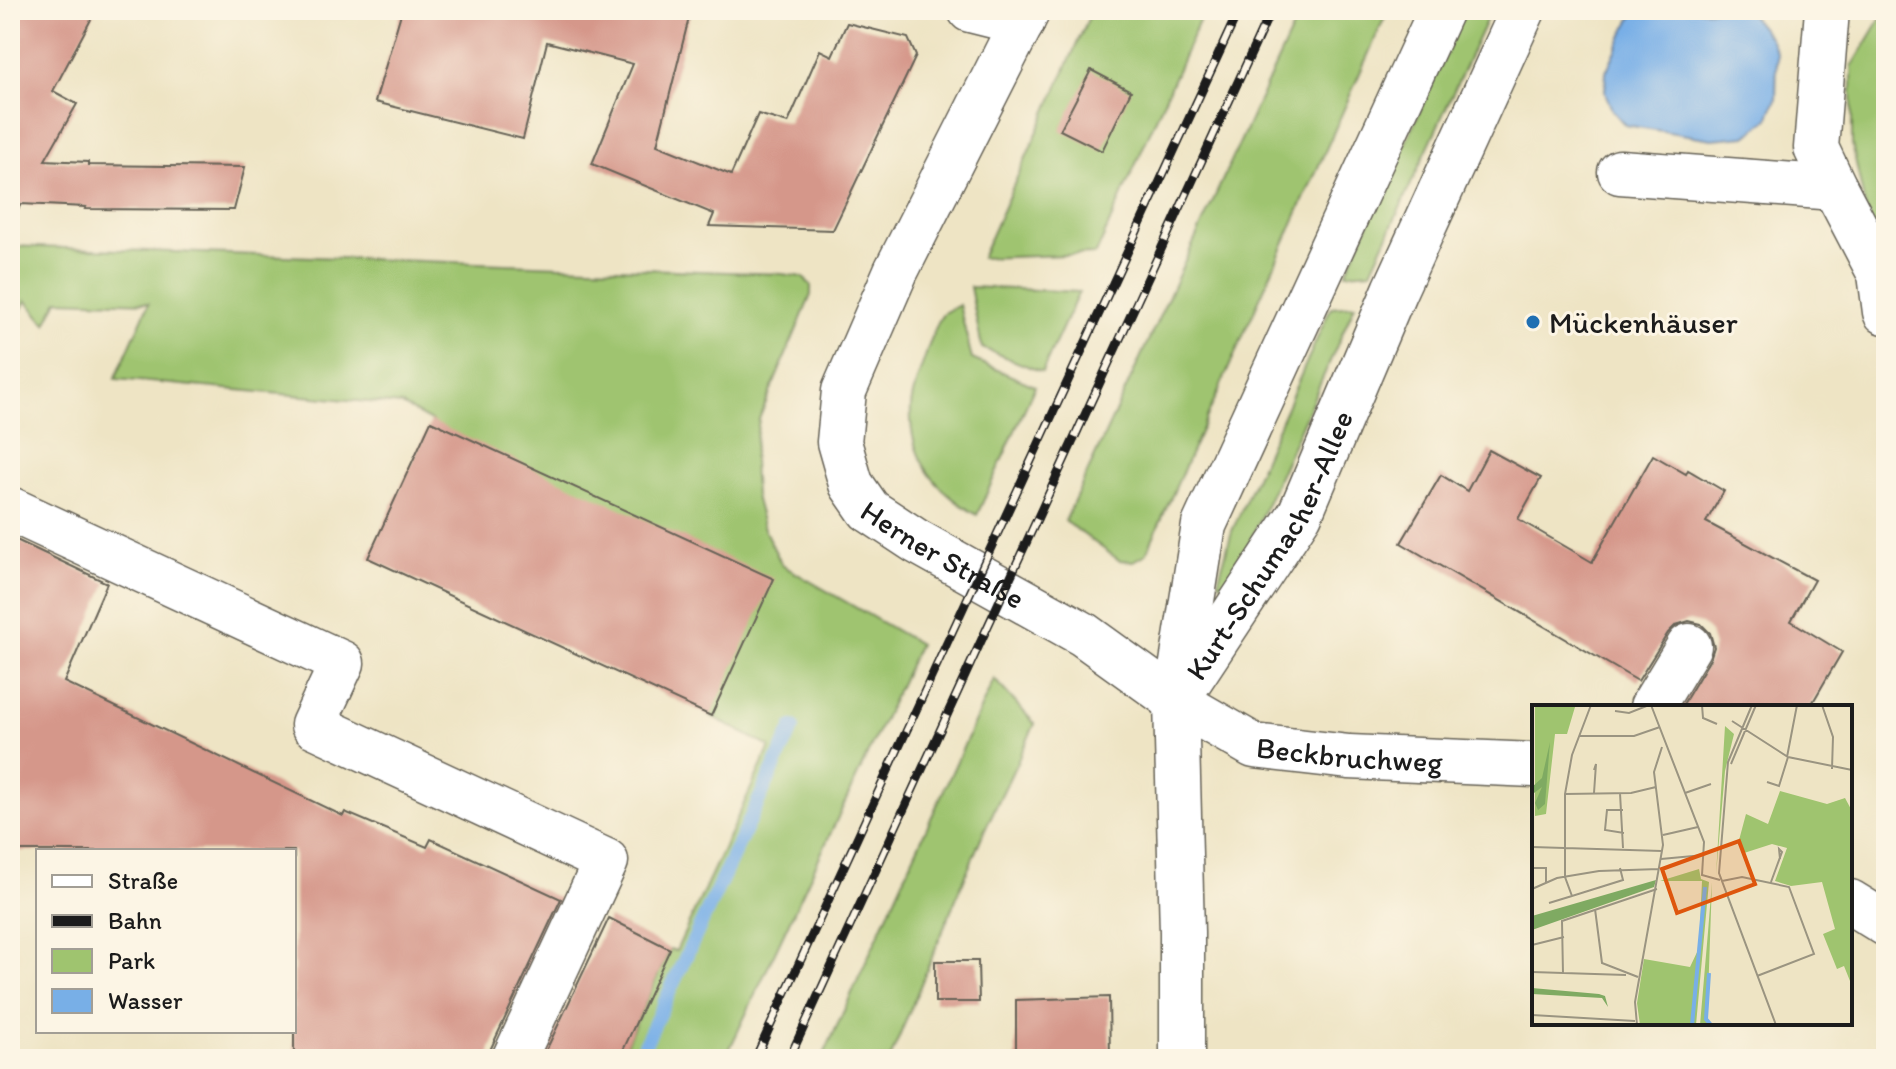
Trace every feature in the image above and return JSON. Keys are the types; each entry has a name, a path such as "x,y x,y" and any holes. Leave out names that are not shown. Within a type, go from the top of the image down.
{"main road":[{"path":"970,10 1025,16"},
{"name":"Kurt-Schumacher-Allee","path":"1176,701 1204,525 1441,10"},
{"name":"Kurt-Schumacher-Allee","path":"1176,701 1300,514 1395,290 1523,10"},
{"path":"1827,10 1816,148 1880,274 1885,312"},
{"name":"Herner Straße","path":"1025,16 896,271 844,391 839,442 851,484 869,510 916,541 1083,634 1176,701"},
{"path":"1620,172 1835,188"},
{"path":"10,509 342,663 313,725 606,861 514,1059"},
{"path":"1653,705 1689,646"},
{"path":"1176,701 1182,1059"},
{"name":"Beckbruchweg","path":"1176,701 1254,746 1349,757 1532,765"},
{"path":"1852,903 1886,924"}],"green space":[{"path":"1092,10 1204,10 1096,254 981,258"},
{"path":"1301,10 1388,10 1146,554 1134,561 1119,560 1065,521"},
{"path":"1466,10 1491,10 1371,271 1346,273"},
{"path":"1886,10 1886,251 1868,221 1852,144 1852,67"},
{"path":"10,246 782,274 802,277 811,285 811,295 759,419 753,460 755,496 764,529 782,565 919,644 725,1059 619,1059 670,949 676,951 770,747 711,716 431,421 402,405 115,379 149,303 58,300 46,324 26,300 10,333"},
{"path":"970,287 1079,292 1042,372 982,348"},
{"path":"959,305 972,359 1035,386 977,515 937,484 920,457 911,425 913,395 935,329 944,313"},
{"path":"1355,305 1231,589 1218,581 1232,531 1331,307"},
{"path":"994,679 1035,724 981,838 890,1059 822,1059"}],"water":[{"path":"1636,10 1742,10 1751,15 1770,38 1777,54 1776,99 1768,119 1746,136 1712,139 1625,125 1612,110 1605,92 1606,72"}],"building":[{"path":"19,10 96,10 53,91 77,104 45,160 88,162 88,165 245,167 234,210 85,209 21,204 10,223 10,27"},
{"path":"402,10 691,10 657,145 731,175 758,114 788,123 820,50 832,56 847,23 908,38 916,56 833,230 709,226 714,214 592,164 633,64 547,42 523,139 375,102"},
{"path":"1091,70 1131,91 1102,151 1060,130"},
{"path":"431,421 774,579 711,716 368,558"},
{"path":"1489,450 1541,478 1518,519 1592,562 1653,455 1686,474 1688,470 1724,491 1706,522 1814,580 1791,621 1842,652 1811,705 1683,705 1714,647 1710,633 1701,624 1689,621 1676,625 1638,681 1401,543 1441,475 1467,491"},
{"path":"10,537 107,583 64,682 343,816 345,812 427,847 431,839 561,899 491,1048 489,1059 294,1059 296,849 10,851"},
{"path":"609,918 670,949 619,1059 542,1059"},
{"path":"935,961 978,961 979,1002 935,1002"},
{"path":"1109,997 1110,1059 1016,1059 1016,1000"}],"waterway":[{"path":"638,1059 793,727"}],"railway":[{"path":"755,1059 1239,10"},
{"path":"789,1059 1271,10"}],"place":[{"name":"Mückenhäuser","path":"1533,322"}]}
